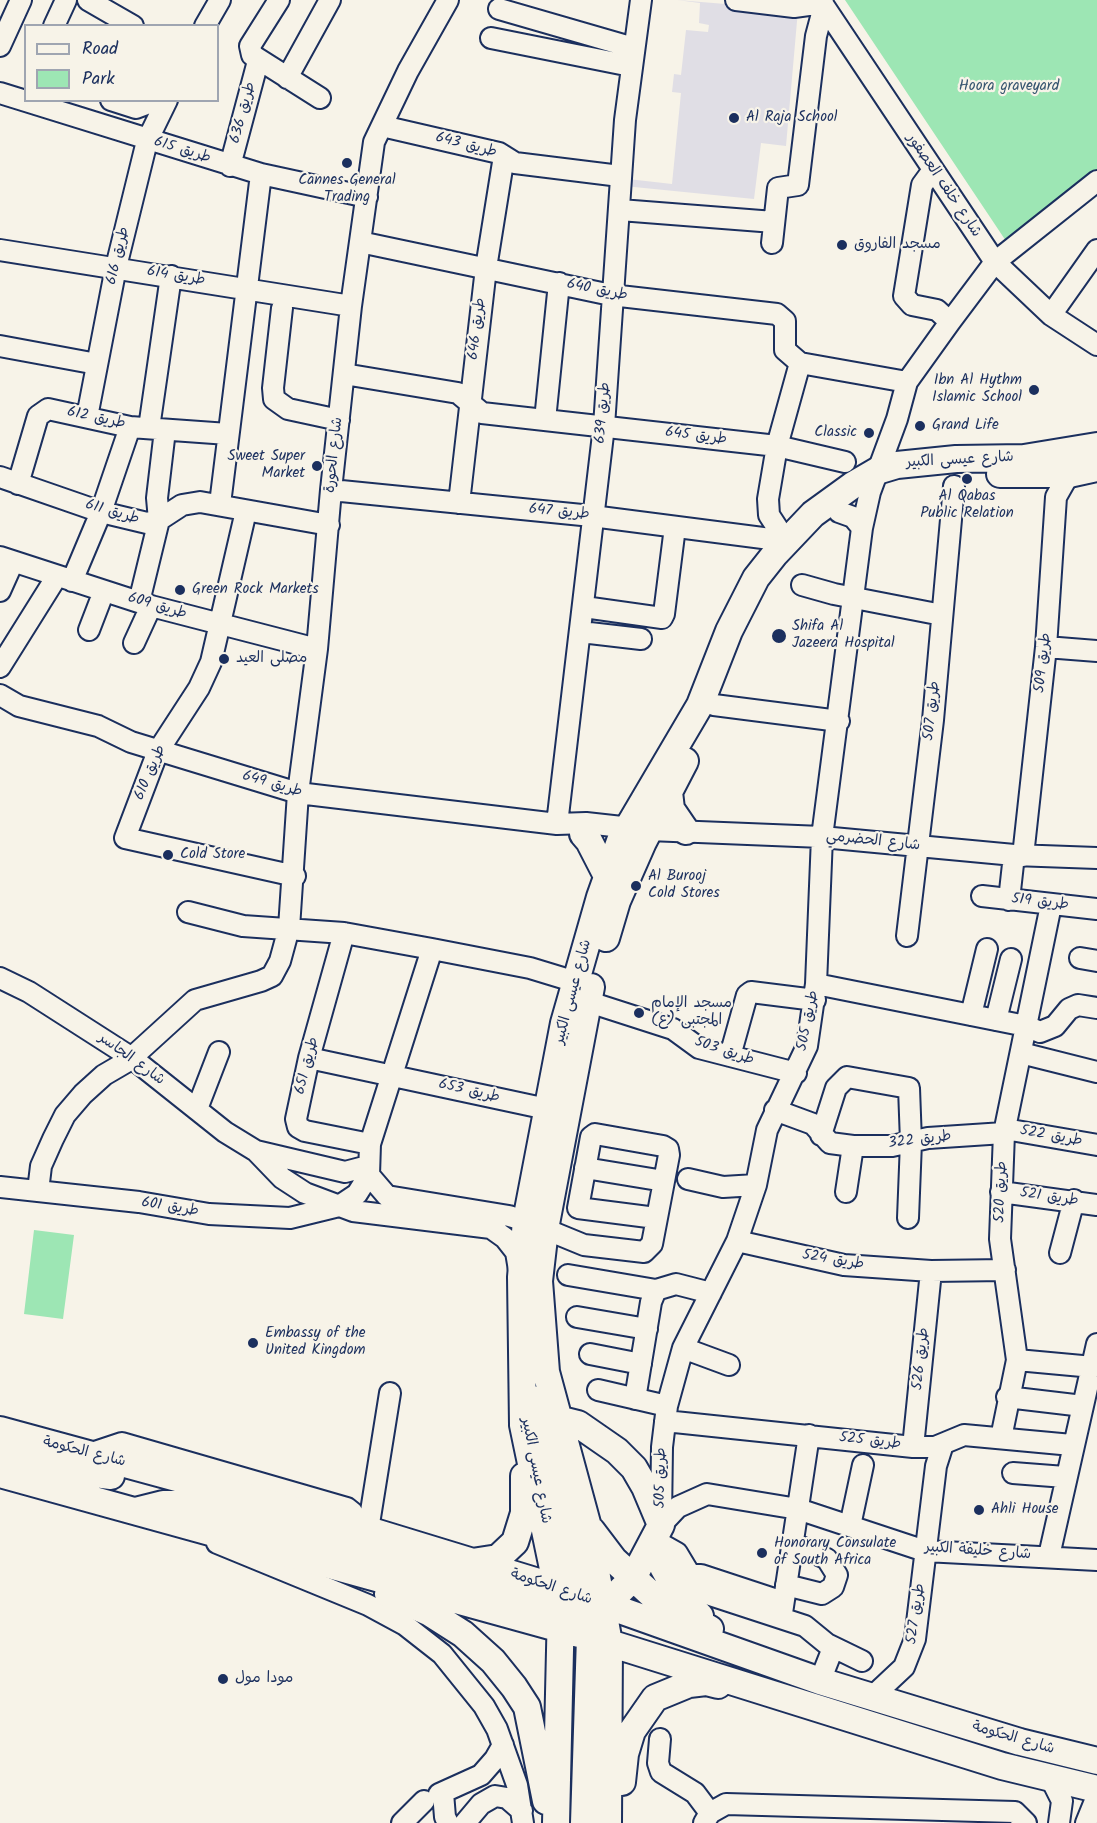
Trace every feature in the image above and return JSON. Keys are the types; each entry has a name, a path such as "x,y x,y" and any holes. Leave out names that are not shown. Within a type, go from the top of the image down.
{"main road":[{"name":"شارع عيسى الكبير","path":"556,1823 576,1607 588,1527 546,1372 539,1281 542,1254 536,1225 547,1109 564,1023 581,992 617,901 634,835 669,792 707,702 750,611 791,548 829,502 874,482 908,463 956,459 1024,458 1097,446"},
{"name":"شارع عيسى الكبير","path":"791,548 874,482 956,474 1069,474 1097,468"},
{"path":"1069,474 1097,479"},
{"name":"شارع عيسى الكبير","path":"576,1607 523,1425 521,1276 536,1225 581,992 607,876 634,835 707,702"},
{"path":"669,792 670,809 686,831"},
{"path":"583,834 590,842 607,876"},
{"path":"524,1384 542,1426 576,1607 600,1640 600,1823"},
{"path":"558,1419 634,1484 658,1533 663,1567 676,1590 713,1630 748,1658"},
{"path":"472,1562 498,1558 514,1542 524,1513 523,1425"},
{"name":"شارع الحكومة","path":"0,1430 360,1528 472,1562 576,1607 1020,1742 1097,1761"},
{"path":"0,1452 63,1470 103,1475 156,1471"},
{"name":"شارع الحكومة","path":"0,1474 332,1566 576,1607"},
{"path":"133,1512 164,1504 198,1503 309,1534 424,1570 576,1607 633,1578 658,1533"},
{"path":"588,1527 633,1578 678,1613 713,1630"},
{"path":"332,1566 430,1613 463,1634 493,1661 527,1707 550,1823"},
{"name":"شارع الحكومة","path":"600,1640 1051,1779 1097,1789"},
{"path":"600,1823 621,1787 625,1754 632,1731 648,1707 665,1692 689,1684 706,1682 813,1706"}],"street":[{"path":"55,24 66,0"},
{"path":"88,0 130,24"},
{"path":"206,24 219,0"},
{"name":"طريق 636","path":"279,0 249,46 252,55 258,61 320,98"},
{"path":"287,78 330,0"},
{"name":"شارع الحورة","path":"289,928 295,876 298,794 317,649 351,306 374,142 408,71 448,0"},
{"name":"طريق 639","path":"557,824 604,426 611,295 620,210 620,176 640,0"},
{"path":"736,0 794,6 822,3 798,184 796,187 778,188 772,243"},
{"path":"0,46 12,3"},
{"name":"شارع خلف العصفور","path":"822,3 995,262 1050,315 1097,345"},
{"path":"499,9 633,57"},
{"path":"490,38 633,57"},
{"name":"طريق 636","path":"230,166 258,61"},
{"name":"طريق 615","path":"0,93 24,101"},
{"name":"طريق 615","path":"28,102 230,166 366,197"},
{"path":"117,102 136,108 146,102"},
{"name":"طريق 616","path":"87,417 116,267 147,141 166,102"},
{"name":"طريق 643","path":"382,126 504,156 515,163 620,176"},
{"name":"طريق 646","path":"459,503 486,268 504,156"},
{"path":"933,170 922,185 904,296 912,305 937,310 950,322"},
{"path":"219,504 261,174"},
{"path":"791,548 773,523 768,507 777,447 800,363 907,382 995,262 1096,183"},
{"path":"620,210 774,222"},
{"name":"طريق 640","path":"360,242 611,295 777,314 784,321 785,350 800,363"},
{"name":"طريق 614","path":"0,250 351,306"},
{"path":"1050,315 1097,250"},
{"path":"134,643 145,604 159,520 148,428 171,276"},
{"path":"545,420 559,283"},
{"path":"282,308 273,388 274,399 288,409 339,420"},
{"path":"0,346 97,364"},
{"name":"طريق 645","path":"344,374 458,393 482,413 777,447 845,462"},
{"name":"طريق 505","path":"658,1533 666,1414 683,1348 737,1241 756,1185 762,1146 775,1110 796,1073 807,1046 816,992 822,837 839,721 862,528 874,482 907,382"},
{"name":"طريق 612","path":"9,481 38,416 42,411 48,409 148,428 228,434"},
{"path":"0,667 64,578 148,428"},
{"name":"طريق 509","path":"1009,900 1018,856 1046,647 1056,497 1069,474"},
{"name":"طريق 611","path":"9,481 101,512 147,523 159,520 182,506 200,502 329,525"},
{"name":"طريق 507","path":"908,936 916,846 933,720 954,486"},
{"name":"طريق 647","path":"331,490 592,516 675,527 791,548"},
{"name":"طريق 610","path":"246,511 221,625 202,681 158,751 125,838 295,876"},
{"path":"839,512 852,517 862,528"},
{"path":"584,607 662,618 675,527"},
{"path":"0,591 6,560"},
{"name":"طريق 609","path":"6,560 145,604 317,649"},
{"path":"802,585 942,615"},
{"path":"90,630 104,591"},
{"path":"581,632 641,639"},
{"path":"1046,647 1097,651"},
{"name":"طريق 649","path":"0,695 19,706 98,726 131,742 298,794 557,824 586,823 634,835"},
{"path":"707,702 839,721"},
{"name":"طريق 649","path":"557,824 583,834 634,835"},
{"name":"شارع الحضرمي","path":"634,835 686,831 822,837 1018,856 1097,858"},
{"name":"طريق 519","path":"982,896 1097,909"},
{"name":"طريق 520","path":"1017,1359 1000,1239 1004,1131 1022,1053 1051,904"},
{"path":"188,912 243,926 344,933 530,968 581,992"},
{"path":"38,1191 41,1166 65,1115 104,1075 132,1058 195,1000 272,976 280,961 289,928"},
{"name":"طريق 651","path":"344,933 309,1058 296,1119 298,1127 305,1131 370,1144"},
{"path":"339,1206 357,1194 369,1170 370,1144 432,949"},
{"path":"971,1015 987,949"},
{"path":"996,1020 1011,959"},
{"name":"شارع الجاسر","path":"0,978 29,992 132,1058 197,1109 256,1151"},
{"name":"طريق 503","path":"581,992 673,1029 699,1048 796,1073"},
{"path":"729,1056 747,994 751,992 816,992 971,1015 1026,1026 1040,1032 1048,1031 1069,1009 1078,1005 1097,1008"},
{"path":"197,1109 219,1052"},
{"path":"1022,1053 1097,1072"},
{"name":"طريق 653","path":"309,1058 547,1109"},
{"path":"821,1135 836,1088 847,1077 909,1088 908,1218"},
{"name":"طريق 322","path":"775,1110 813,1124 830,1143 853,1146 892,1146 1004,1131"},
{"name":"طريق 522","path":"1004,1131 1097,1145"},
{"path":"369,1170 387,1196 399,1200 509,1216 584,1245 644,1252 652,1244 668,1149 663,1146 596,1134 591,1137 578,1208 656,1218"},
{"path":"846,1192 853,1146"},
{"path":"256,1151 345,1172 369,1170"},
{"path":"256,1151 282,1178 305,1193 339,1206 374,1215 490,1228 505,1238 516,1252 521,1276"},
{"path":"585,1168 664,1181"},
{"path":"688,1179 723,1187 756,1185"},
{"name":"طريق 601","path":"0,1187 139,1202 209,1214 268,1218 311,1215 339,1206"},
{"name":"طريق 521","path":"1001,1191 1097,1205"},
{"path":"1060,1253 1074,1200"},
{"name":"طريق 524","path":"737,1241 844,1265 931,1272 1005,1269"},
{"name":"طريق 526","path":"914,1447 931,1272"},
{"path":"568,1275 656,1290 675,1284 711,1293"},
{"path":"635,1399 651,1302 656,1290"},
{"path":"577,1317 647,1329"},
{"path":"683,1348 729,1365"},
{"path":"590,1354 641,1364"},
{"path":"1001,1438 1007,1397 1017,1359 1096,1355 1072,1445 1048,1556"},
{"name":"طريق 525","path":"598,1390 635,1399 666,1414 809,1435 914,1447 943,1444 964,1435 1072,1445"},
{"path":"360,1528 390,1393"},
{"path":"1007,1397 1083,1406"},
{"path":"783,1602 809,1435"},
{"path":"86,1455 122,1443 347,1508 352,1512 360,1528"},
{"name":"طريق 527","path":"872,1697 904,1667 911,1654 915,1639 936,1466 943,1444"},
{"path":"850,1526 863,1465"},
{"path":"1013,1473 1065,1477"},
{"name":"شارع خليفة الكبير","path":"658,1533 678,1507 706,1494 798,1509 925,1551 1097,1560"},
{"path":"171,1522 226,1548 368,1605 405,1625 442,1654 484,1706 503,1745 518,1785 522,1817"},
{"path":"658,1533 677,1553 692,1578 691,1582 695,1590 783,1602 822,1594 833,1587 837,1575 827,1558 793,1543"},
{"path":"783,1602 805,1626 833,1648 862,1661"},
{"path":"820,1681 833,1648"},
{"path":"660,1739 658,1763 661,1772 695,1792 707,1818 726,1804 1015,1812 1026,1823"},
{"path":"402,1823 441,1793 481,1775 503,1745"},
{"path":"1051,1779 1062,1801 1059,1823"},
{"path":"441,1793 474,1798 471,1816"},
{"path":"441,1793 448,1823"},
{"path":"471,1816 487,1800 501,1796 522,1817"},
{"path":"1086,1823 1097,1796"}],"shaded area":[{"name":"Al Raja School","path":"677,0 798,10 786,146 761,143 754,199 624,186 628,179 672,184 681,93 672,92 674,74 681,75 686,30 708,32 709,25 699,23 700,3"}],"green space":[{"name":"Hoora graveyard","path":"845,0 1097,0 1097,173 1008,244"},
{"path":"34,1230 74,1235 63,1319 24,1314"}],"place":[{"name":"Al Raja School","path":"734,118"},
{"name":"Cannes General Trading","path":"347,163"},
{"name":"مسجد الفاروق","path":"842,245"},
{"name":"Ibn Al Hythm Islamic School","path":"1034,390"},
{"name":"Grand Life","path":"920,426"},
{"name":"Classic","path":"869,433"},
{"name":"Sweet Super Market","path":"317,466"},
{"name":"Al Qabas Public Relation","path":"967,479"},
{"name":"Green Rock Markets","path":"180,590"},
{"name":"Shifa Al Jazeera Hospital","path":"779,636"},
{"name":"مصلى العيد","path":"224,659"},
{"name":"Cold Store","path":"168,855"},
{"name":"Al Burooj Cold Stores","path":"636,886"},
{"name":"مسجد الإمام المجتبى (ع)","path":"639,1013"},
{"name":"Embassy of the United Kingdom","path":"253,1343"},
{"name":"Ahli House","path":"979,1510"},
{"name":"Honorary Consulate of South Africa","path":"762,1553"},
{"name":"مودا مول","path":"223,1679"}]}
